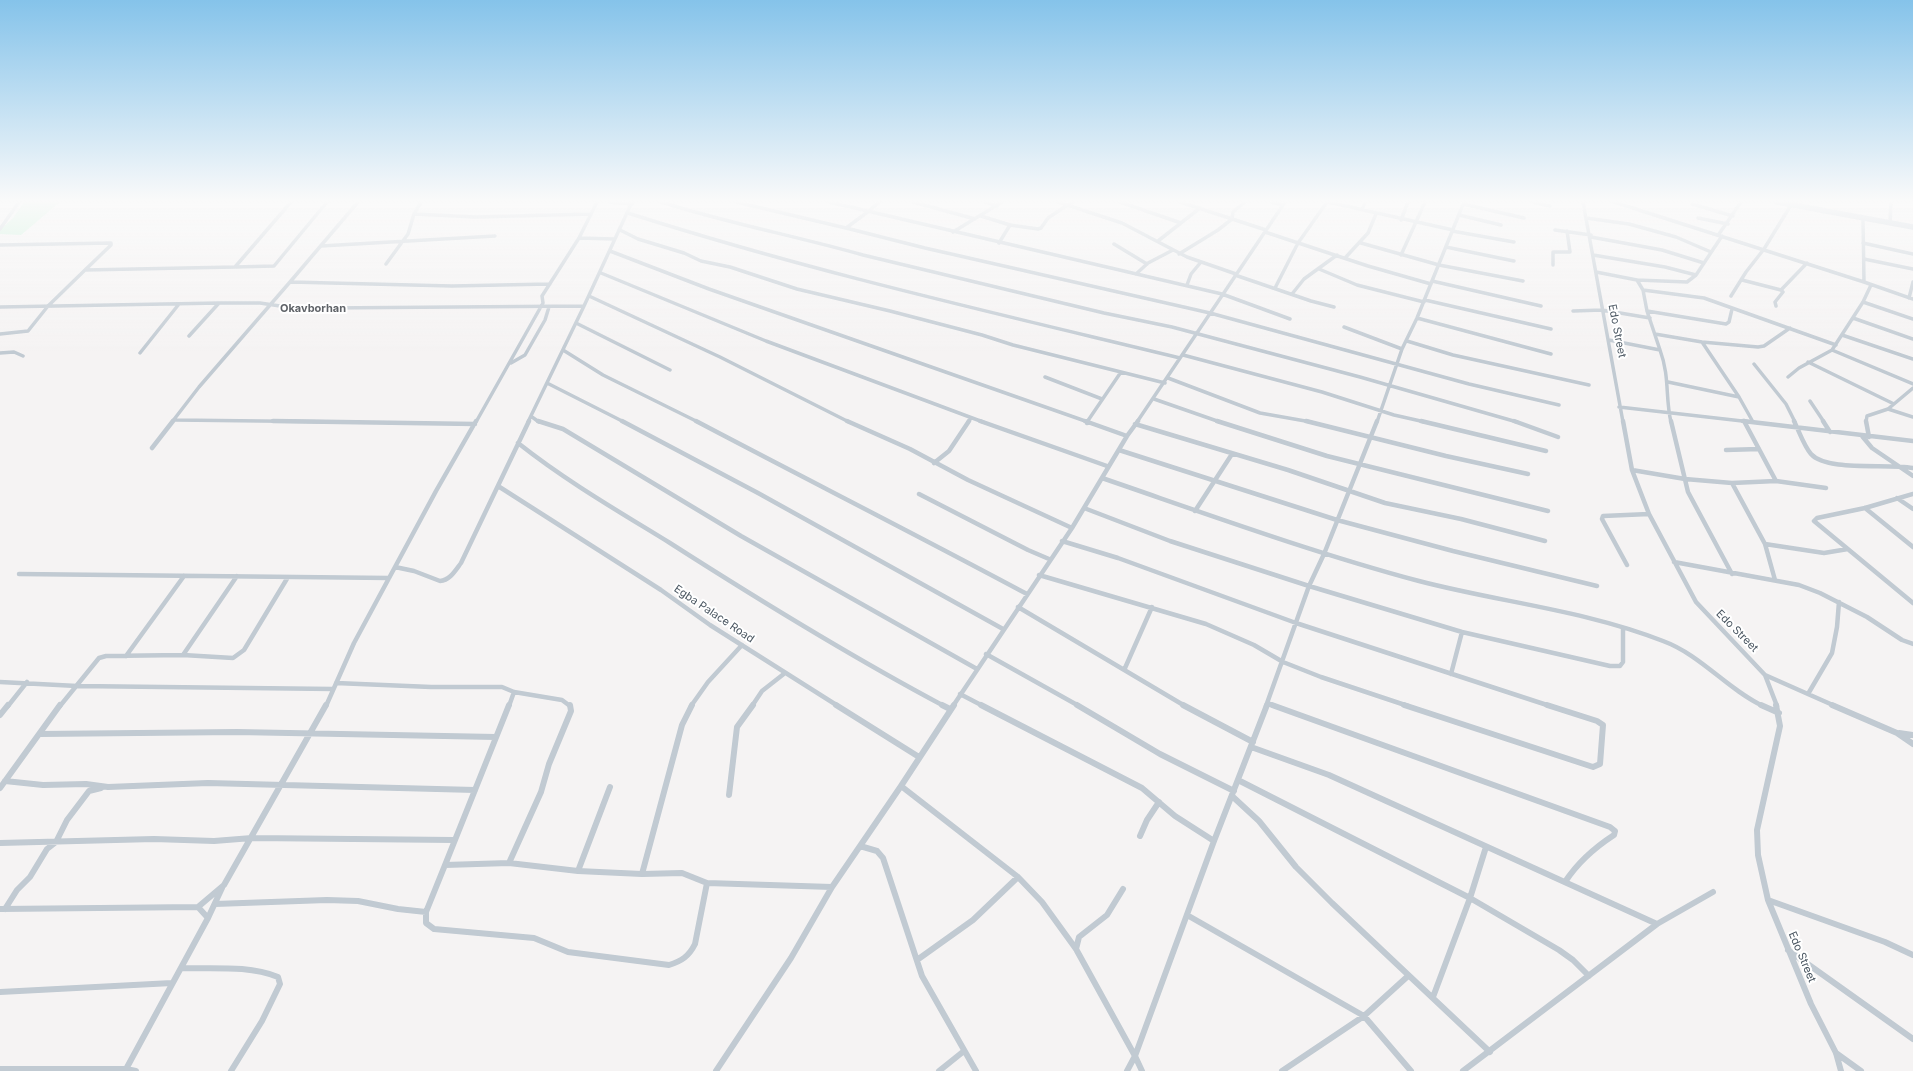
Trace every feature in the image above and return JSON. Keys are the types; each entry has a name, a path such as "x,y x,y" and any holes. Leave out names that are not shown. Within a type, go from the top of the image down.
{"street":[{"path":"0,334 28,331 48,306 104,252"},
{"path":"235,267 248,252"},
{"path":"85,270 274,266 286,252"},
{"path":"152,448 199,387 316,252"},
{"path":"386,264 395,252"},
{"path":"125,1070 208,918 224,885 252,838 333,689 354,643 388,578 395,568 436,491 511,362 541,307 542,296 570,252"},
{"path":"395,568 414,571 437,581 444,581 453,575 461,564 601,273 610,252"},
{"path":"613,252 709,289 876,349 977,382 1087,423 1127,436"},
{"path":"681,252 701,261 730,267 797,289 890,310 1013,345 1121,372 1166,380 1260,413 1310,422 1370,438 1528,474"},
{"path":"759,252 889,288 1016,320 1082,333 1134,348 1181,357 1322,392 1381,411 1546,451"},
{"path":"853,252 1196,334 1355,376 1516,422 1558,437"},
{"path":"942,252 1210,313 1469,384 1559,405"},
{"path":"1039,252 1222,294 1290,319"},
{"path":"1127,252 1147,264"},
{"path":"1136,274 1140,268 1169,252"},
{"path":"1176,252 1236,275 1334,307"},
{"path":"716,1071 791,958 832,887 901,786 1049,559 1072,528 1102,478 1107,466 1154,399 1251,252"},
{"path":"1275,288 1293,252"},
{"path":"1325,252 1432,282 1541,306"},
{"path":"1346,258 1352,252"},
{"path":"1391,252 1439,265 1523,281"},
{"path":"1127,1071 1135,1056 1214,841 1268,703 1309,586 1338,520 1381,411 1402,349 1417,318 1444,252"},
{"path":"1470,252 1514,261"},
{"path":"1553,264 1554,252 1570,252"},
{"name":"Edo Street","path":"1593,252 1632,470 1649,514 1699,606 1765,675 1779,713 1780,726 1778,741 1757,830 1758,855 1768,900 1811,1004 1836,1053 1841,1071"},
{"path":"1668,252 1704,263"},
{"path":"1596,272 1637,280 1687,282 1696,275 1711,252"},
{"path":"1731,296 1746,272 1762,252"},
{"path":"1773,252 1911,298 1913,282"},
{"path":"1864,252 1864,282"},
{"path":"1593,255 1665,267 1696,275"},
{"path":"1292,294 1304,279 1337,256"},
{"path":"1864,259 1913,269"},
{"path":"1187,285 1191,274 1201,262"},
{"path":"1776,306 1775,302 1783,292 1781,290 1807,263"},
{"path":"1319,270 1335,278 1368,288 1551,329"},
{"path":"601,273 704,317 971,418 1107,466"},
{"path":"1637,280 1643,290 1647,311 1666,366 1669,413 1688,492 1732,574"},
{"path":"1742,280 1781,290"},
{"path":"290,282 396,286 490,287 550,284"},
{"path":"1788,377 1808,362 1832,350 1854,318 1871,285"},
{"path":"1643,290 1697,296 1836,345"},
{"path":"589,296 720,357 855,425 910,449 934,463 1072,528"},
{"path":"1863,302 1913,319"},
{"path":"0,307 218,303 260,303 271,305 341,308 584,306"},
{"path":"189,336 218,303"},
{"path":"140,353 179,304"},
{"path":"511,362 525,355 545,320 549,307"},
{"path":"1647,311 1726,324 1729,322 1732,309"},
{"path":"1573,312 1588,310 1603,311 1650,318"},
{"path":"1417,318 1551,354"},
{"path":"1854,318 1913,339"},
{"path":"576,323 670,370"},
{"path":"1344,327 1402,349"},
{"path":"1655,334 1702,342 1758,348 1764,346 1790,328"},
{"path":"1842,335 1913,359"},
{"path":"1609,340 1660,350"},
{"path":"1407,341 1453,355 1588,385"},
{"path":"1702,342 1739,397 1753,422"},
{"path":"563,350 603,375 684,415 872,514 921,537 1027,594"},
{"path":"1832,350 1913,384"},
{"path":"0,353 14,352 23,356"},
{"path":"1808,362 1894,404"},
{"path":"1754,364 1786,404 1810,453 1816,459 1858,466 1897,465 1913,468"},
{"path":"1087,423 1121,372"},
{"path":"1045,377 1102,399"},
{"path":"1668,382 1739,397"},
{"path":"547,383 583,400 719,475 758,493 1003,629"},
{"path":"1870,437 1866,420 1867,416 1888,409 1913,388"},
{"path":"1154,399 1239,429 1327,456 1548,511"},
{"path":"1810,401 1830,432"},
{"path":"1620,406 1913,441"},
{"path":"1888,409 1913,417"},
{"path":"532,417 540,423 563,429 741,536 977,669"},
{"path":"934,463 953,446 971,418"},
{"path":"175,420 475,424"},
{"path":"1744,421 1776,481"},
{"path":"1135,424 1288,470 1349,492 1392,505 1461,519 1545,541"},
{"path":"1862,436 1872,448 1913,476"},
{"path":"518,443 551,469 767,605 950,709"},
{"path":"1726,450 1759,449"},
{"path":"1119,450 1338,520 1597,586"},
{"path":"1195,510 1232,454"},
{"path":"1632,470 1685,479 1732,483 1776,481 1826,488"},
{"path":"1102,478 1324,554 1420,581 1604,622 1664,640 1703,662 1746,698 1779,713"},
{"path":"1732,483 1765,544 1775,580"},
{"name":"Egba Palace Road","path":"498,486 649,582 785,673 919,757"},
{"path":"919,494 1028,550 1049,559"},
{"path":"1913,494 1865,508 1815,518 1816,524 1913,603"},
{"path":"1897,498 1913,509"},
{"path":"1084,508 1170,541 1309,586 1462,632 1616,667 1620,666 1623,662 1623,628"},
{"path":"1865,508 1913,547"},
{"path":"1627,565 1602,519 1603,516 1614,514 1649,514"},
{"path":"1039,575 1206,624 1254,645 1283,662 1328,679 1564,758 1593,767 1600,764 1602,725 1600,723 1296,623 1214,592 1062,541"},
{"path":"1765,544 1824,553 1848,549"},
{"path":"1674,562 1732,574 1775,580 1806,588 1867,617 1902,640 1913,644"},
{"path":"19,574 388,578"},
{"path":"126,656 184,576"},
{"path":"183,655 237,576"},
{"path":"0,788 99,658 106,656 183,655 232,658 244,650 288,577"},
{"path":"1808,694 1832,653 1837,626 1838,602"},
{"path":"1018,607 1125,668 1252,745 1329,775 1657,924"},
{"path":"1125,668 1152,607"},
{"path":"1451,674 1462,632"},
{"path":"642,874 688,707 698,692 742,645"},
{"path":"986,654 1233,794 1258,820 1308,880 1490,1052"},
{"path":"729,795 737,727 762,691 771,682 785,673"},
{"path":"1765,675 1897,733 1913,744"},
{"path":"0,682 27,682 77,686 333,689"},
{"path":"0,715 27,682"},
{"path":"336,683 431,687 502,687 514,692 562,700 570,704 571,711 549,764 541,792 509,863"},
{"path":"514,692 426,912 426,923 434,930 534,938 568,952 668,965 680,962 691,953 707,883"},
{"path":"960,694 1142,788 1175,816 1214,841"},
{"path":"1268,703 1610,827 1615,831 1614,835 1596,846 1578,863 1565,882"},
{"path":"40,734 309,732 496,737"},
{"path":"1897,733 1913,735"},
{"path":"1238,780 1470,898 1559,950 1573,960 1589,976"},
{"path":"5,781 43,785 86,784 108,787 208,783 475,790"},
{"path":"2,909 30,876 47,849 56,842 67,820 89,791 97,788 194,785"},
{"path":"901,786 1018,877 1042,902 1076,949 1142,1071"},
{"path":"578,872 610,787"},
{"path":"1140,836 1147,820 1159,802"},
{"path":"0,843 154,839 214,841 252,838 454,840"},
{"path":"860,846 877,851 883,858 922,976 976,1071"},
{"path":"1433,997 1470,898 1486,847"},
{"path":"444,865 509,863 578,872 642,874 682,873 707,883 832,887"},
{"path":"917,960 973,920 1018,877"},
{"path":"2,909 198,907 224,885"},
{"path":"1076,949 1080,937 1107,915 1123,889"},
{"path":"1463,1071 1657,924 1713,892"},
{"path":"215,904 327,900 358,901 398,909 426,912"},
{"path":"1768,900 1885,942 1913,955"},
{"path":"198,907 208,918"},
{"path":"1187,915 1364,1016 1410,1071"},
{"path":"1787,949 1913,1039"},
{"path":"181,968 257,971 271,973 278,977 280,984 262,1021 232,1071"},
{"path":"1282,1071 1364,1016 1408,976"},
{"path":"0,992 172,983"},
{"path":"939,1071 964,1050"},
{"path":"1836,1053 1861,1071"},
{"path":"0,1069 136,1071"}],"district":[{"name":"Okavborhan","path":"313,309"}]}
